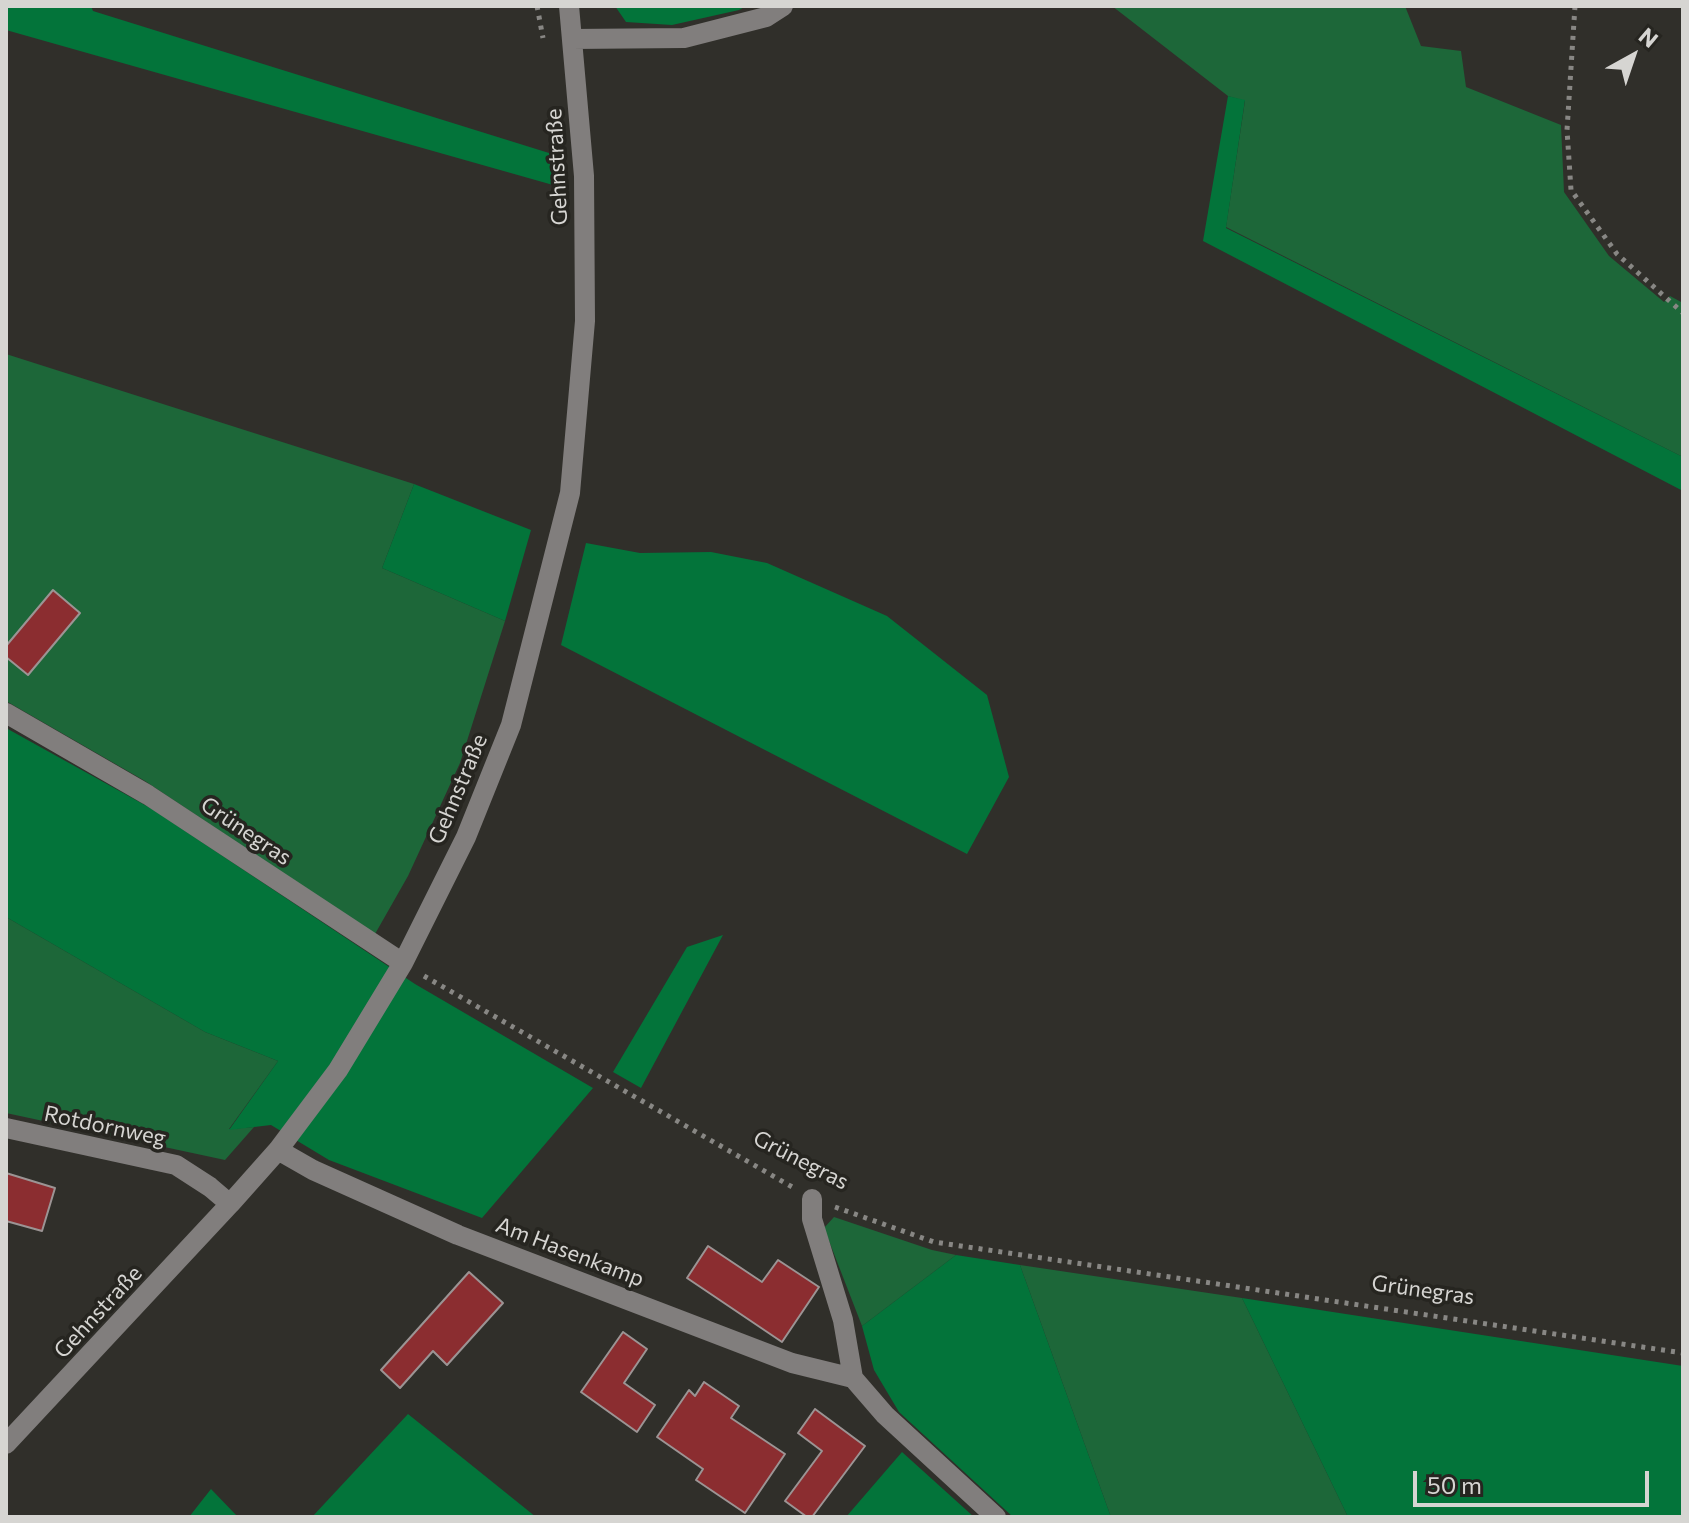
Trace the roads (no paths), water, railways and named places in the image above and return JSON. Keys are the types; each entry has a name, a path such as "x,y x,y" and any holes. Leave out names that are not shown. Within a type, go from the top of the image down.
{"street":[{"name":"Gehnstraße","path":"6,1444 278,1150 338,1070 403,963 466,837 511,725 570,493 585,321 584,176 569,6"},
{"path":"572,39 684,38 766,17 783,6"},
{"name":"Grünegras","path":"6,713 148,795 403,963"},
{"name":"Rotdornweg","path":"6,1128 176,1165 230,1204"},
{"name":"Am Hasenkamp","path":"278,1150 313,1170 458,1235 792,1363 853,1378"},
{"path":"812,1199 812,1219 843,1320 853,1378 885,1415 996,1517"}]}
